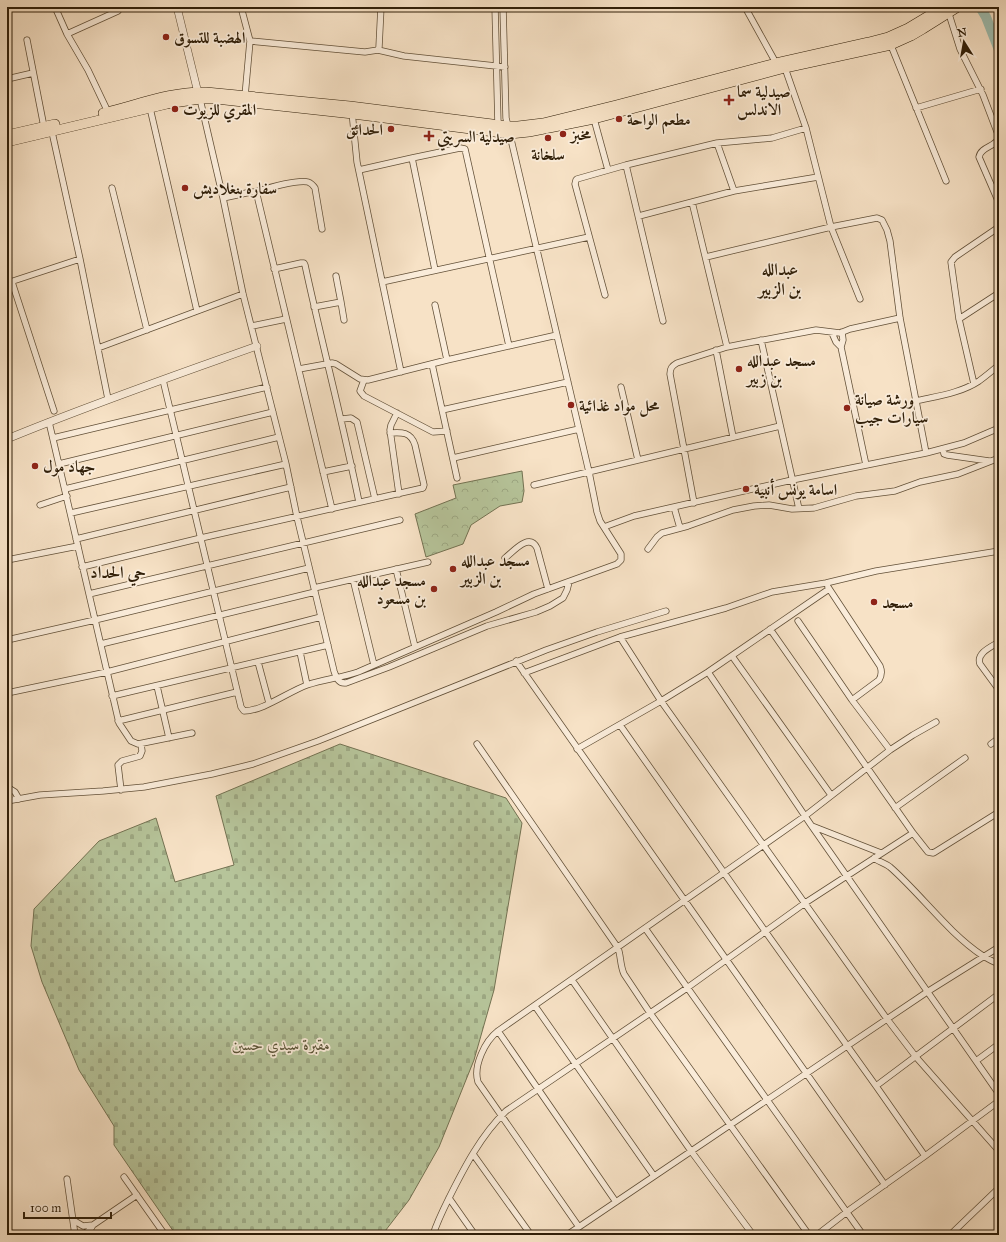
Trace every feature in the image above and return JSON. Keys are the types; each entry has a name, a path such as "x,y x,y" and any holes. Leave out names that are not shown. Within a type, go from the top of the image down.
{"main road":[{"path":"7,135 48,129 150,108 183,101 199,95 216,99 498,124 509,130 526,125 550,121 776,63 889,41 930,11 951,9"},
{"path":"7,142 108,112 163,98 199,95 245,96 529,132 594,119 911,36 951,9"}],"street":[{"path":"54,7 67,34 88,70 108,112"},
{"path":"177,7 223,198 243,294 286,464 303,543 337,679 342,683 346,683 389,667 487,626 543,609 563,598 569,582"},
{"path":"241,7 250,41 245,96"},
{"path":"378,50 381,7"},
{"path":"495,7 498,124"},
{"path":"163,380 237,692 241,708 244,711 269,703 307,685 337,679 358,672 496,612 523,598 615,566 619,562 621,557 620,551 604,527 597,512 589,472 505,114 503,7"},
{"path":"745,7 776,63"},
{"path":"951,9 960,49 981,89 999,137 997,141 981,151 978,156 999,203"},
{"path":"67,34 118,11"},
{"path":"27,40 33,73 80,259 108,399"},
{"path":"250,41 365,52 378,50 404,56 505,67"},
{"path":"889,41 946,181"},
{"path":"785,68 806,128 831,227 860,299"},
{"path":"7,79 33,73"},
{"path":"916,108 981,89"},
{"path":"150,108 197,311"},
{"path":"351,110 359,170 401,372"},
{"path":"594,119 608,170"},
{"path":"605,295 575,184 576,180 626,165 718,143 772,138 806,128"},
{"path":"718,143 734,191"},
{"path":"359,170 460,148 465,149 509,346"},
{"path":"412,158 435,270"},
{"path":"626,165 663,321"},
{"path":"639,216 734,191 818,177"},
{"path":"223,198 303,181 311,183 315,188 322,229"},
{"path":"112,188 147,330"},
{"path":"254,192 258,198 332,509"},
{"path":"692,202 727,347"},
{"path":"706,257 831,227 877,218 882,220 887,230 892,251 900,318 926,453"},
{"path":"974,384 959,319 950,262 999,227"},
{"path":"382,282 589,237"},
{"path":"54,411 9,282 80,259"},
{"path":"274,269 304,263 327,363 342,419 359,502"},
{"path":"336,276 344,320"},
{"path":"959,319 999,293"},
{"path":"98,348 243,294"},
{"path":"314,307 341,302"},
{"path":"435,306 447,360"},
{"path":"694,502 670,369 672,366 677,363 727,347 816,330 832,333 842,332 900,318"},
{"path":"252,326 286,319"},
{"path":"842,332 843,340 841,347 866,465"},
{"path":"832,333 836,342 841,347"},
{"path":"299,369 327,363 336,364 360,379 373,380 447,360 557,335"},
{"path":"761,340 798,509"},
{"path":"7,439 108,399 257,346"},
{"path":"716,350 733,437"},
{"path":"432,364 457,478"},
{"path":"916,402 954,393 984,378 999,365"},
{"path":"364,380 360,388 362,394 433,432 446,431"},
{"path":"442,410 568,382"},
{"path":"53,438 267,387"},
{"path":"621,387 638,460"},
{"path":"59,464 176,434 273,412"},
{"path":"397,413 390,427 390,433 399,494"},
{"path":"342,419 351,418 357,422 375,499"},
{"path":"49,422 66,489 82,567 118,721 131,741 135,744 192,733"},
{"path":"534,485 780,426"},
{"path":"604,527 634,516 694,502 943,449 975,439 999,428"},
{"path":"453,458 579,429"},
{"path":"82,567 201,538 421,489 424,485 416,445 413,439 406,434 390,433"},
{"path":"66,489 279,437"},
{"path":"943,449 944,454 947,455 989,462"},
{"path":"648,549 660,534 723,512 769,505 798,509 814,508 856,496 895,491 920,482 958,474 999,458"},
{"path":"71,513 286,464"},
{"path":"323,472 352,466"},
{"path":"76,539 291,487"},
{"path":"40,505 67,496"},
{"path":"674,507 680,528"},
{"path":"89,594 400,520"},
{"path":"505,558 525,542 530,541 537,548 548,589"},
{"path":"7,560 78,546"},
{"path":"524,673 620,637 726,608 772,592 827,586 876,571 999,550"},
{"path":"101,644 219,615 353,579 428,562"},
{"path":"7,640 309,568"},
{"path":"396,569 415,647"},
{"path":"353,579 374,665"},
{"path":"577,749 708,672 770,630 827,586"},
{"path":"827,586 882,670 879,680 852,700"},
{"path":"7,801 54,794 121,790 168,783 240,768 274,758 318,741 516,661 597,632 666,611"},
{"path":"7,693 107,672 321,617"},
{"path":"798,621 852,700 890,750"},
{"path":"770,630 926,851 933,853 999,812"},
{"path":"597,632 605,642"},
{"path":"620,637 661,701 887,1019 916,1057 999,1151"},
{"path":"999,642 982,654 979,660 980,664 999,690"},
{"path":"112,696 328,645"},
{"path":"300,652 307,685"},
{"path":"732,656 831,795"},
{"path":"516,661 885,1185"},
{"path":"258,662 269,703"},
{"path":"708,672 804,816 999,1094"},
{"path":"157,686 169,738"},
{"path":"118,721 237,692"},
{"path":"579,1227 480,1086 476,1075 477,1068 489,1039 498,1031 804,816 890,750 936,722"},
{"path":"620,725 925,1156"},
{"path":"991,744 999,738"},
{"path":"121,790 118,765 122,761 140,756 142,751 141,744"},
{"path":"477,744 618,948 620,952 622,970 650,1013 808,1235"},
{"path":"895,808 965,758"},
{"path":"7,787 12,789 19,799"},
{"path":"811,826 881,853"},
{"path":"433,1235 460,1175 490,1128 501,1116 612,1038 687,988 805,903 913,833"},
{"path":"874,858 890,867 958,936 983,956 999,964"},
{"path":"645,928 862,1235"},
{"path":"567,1235 927,992 999,947"},
{"path":"572,980 691,1151 753,1235"},
{"path":"876,1086 999,994"},
{"path":"534,1006 654,1176"},
{"path":"498,1031 616,1202"},
{"path":"976,1061 999,1044"},
{"path":"817,1235 999,1101"},
{"path":"473,1154 531,1235"},
{"path":"124,1177 165,1235"},
{"path":"67,1179 75,1235"},
{"path":"950,1235 999,1188"},
{"path":"82,1235 90,1230 93,1225 137,1195"},
{"path":"449,1198 475,1235"},
{"path":"73,1220 83,1226 93,1225"}],"green space":[{"path":"522,471 524,491 522,502 500,506 471,525 463,544 426,557 415,514 456,498 453,485"},
{"name":"مقبرة سيدي حسين","path":"340,744 506,798 522,823 494,990 474,1060 439,1147 409,1200 382,1235 176,1235 114,1145 114,1126 79,1070 42,982 31,946 34,909 99,841 156,818 175,882 234,865 216,796"}],"waterway":[{"path":"980,7 986,17 999,50"}],"place":[{"name":"الهضبة للتسوق","path":"166,37"},
{"name":"صيدلية سما الاندلس","path":"729,100"},
{"name":"المقري للزيوت","path":"175,109"},
{"name":"مطعم الواحة","path":"619,119"},
{"name":"الحدائق","path":"391,129"},
{"name":"مخبز","path":"563,134"},
{"name":"صيدلية السريتي","path":"429,136"},
{"name":"سلخانة","path":"548,138"},
{"name":"سفارة بنغلاديش","path":"185,188"},
{"name":"مسجد عبدالله بن زبير","path":"739,369"},
{"name":"محل مواد غذائية","path":"571,405"},
{"name":"ورشة صيانة سيارات جيب","path":"847,408"},
{"name":"جهاد مول","path":"35,466"},
{"name":"اسامة يونس أنبية","path":"746,489"},
{"name":"مسجد عبدالله بن الزبير","path":"453,569"},
{"name":"مسجد عبدالله بن مسعود","path":"434,589"},
{"name":"مسجد","path":"874,602"}],"district":[{"name":"عبدالله بن الزبير","path":"780,279"},
{"name":"حي الحداد","path":"118,572"}]}
